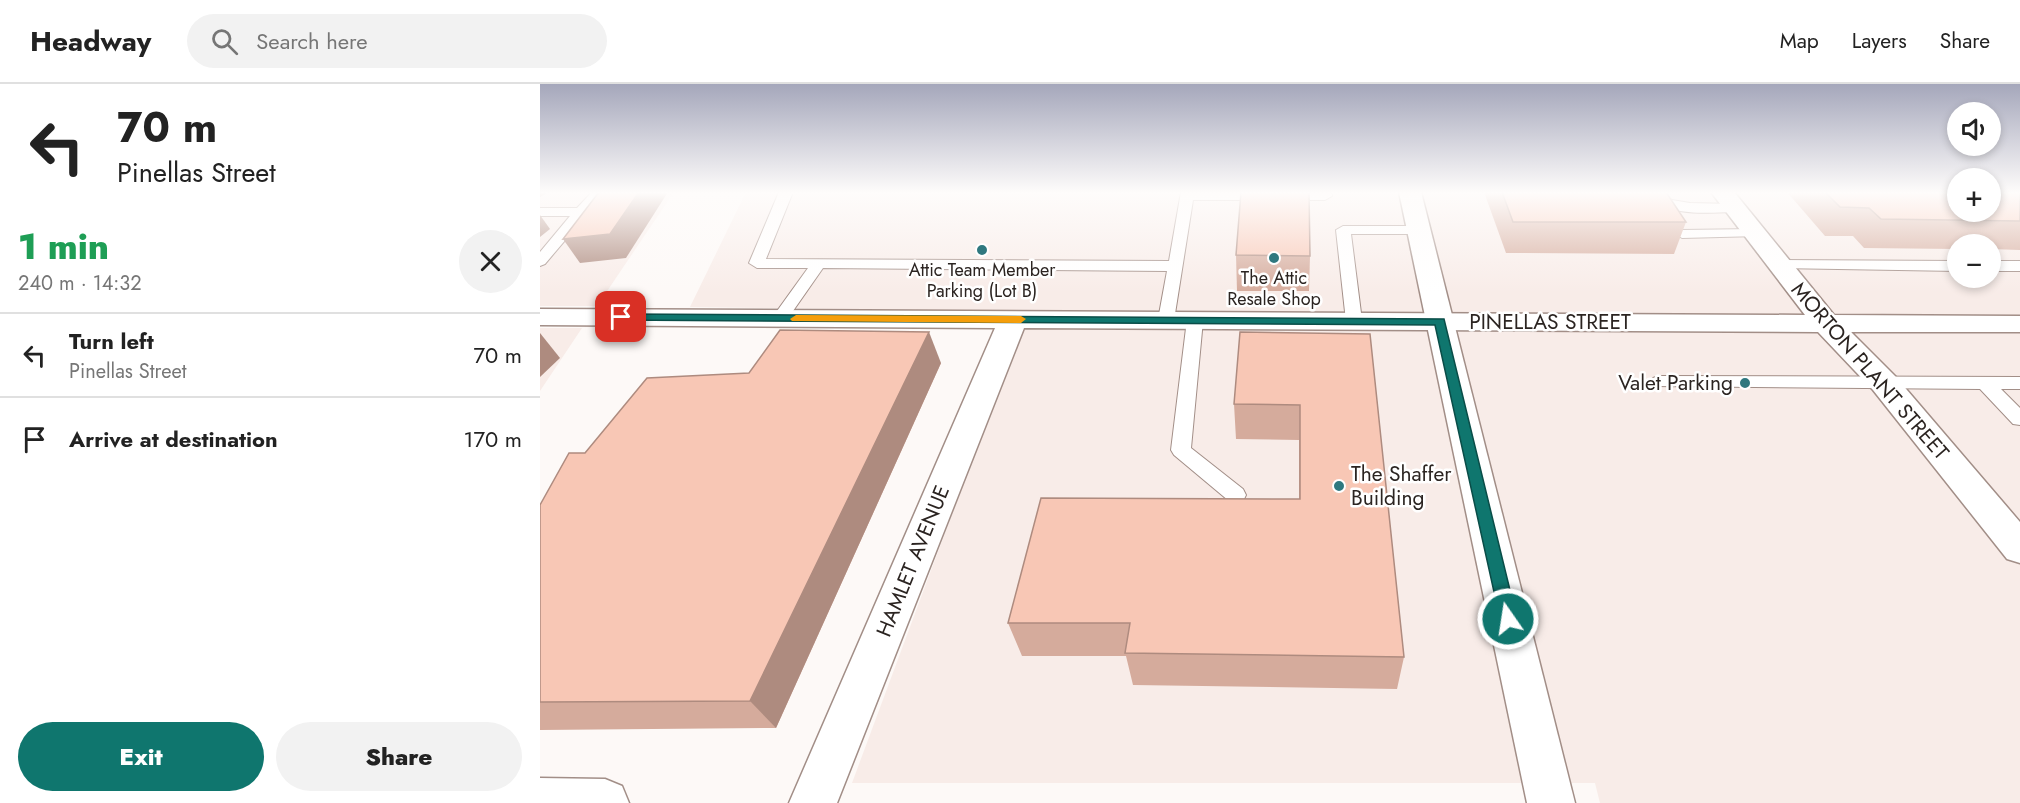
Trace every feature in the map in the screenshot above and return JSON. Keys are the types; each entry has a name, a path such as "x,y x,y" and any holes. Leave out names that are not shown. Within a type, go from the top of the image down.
{"street":[{"path":"1418,226 1551,803"},
{"name":"MORTON PLANT STREET","path":"1748,226 1826,323 1884,383 2020,548"},
{"name":"PINELLAS STREET","path":"540,317 784,322 1013,319 2020,324"},
{"name":"HAMLET AVENUE","path":"813,803 1013,319"},
{"path":"540,802 605,803"}],"lane":[{"path":"540,261 570,226"},
{"path":"772,226 757,263 1175,266"},
{"path":"1166,320 1182,226"},
{"path":"1354,321 1344,230 1419,230"},
{"path":"1682,234 1754,233"},
{"path":"784,322 819,263"},
{"path":"1780,265 1947,266"},
{"path":"2001,266 2020,266"},
{"path":"1195,320 1181,450 1236,495"},
{"path":"1659,382 2020,383"},
{"path":"1985,383 2020,419"}],"shaded area":[{"path":"540,226 651,226 597,306 540,306"},
{"path":"730,226 2020,226 2020,803 1600,803 1595,783 852,783 1027,312 690,307"},
{"path":"540,328 582,328 540,391"}],"building":[{"path":"573,226 616,226 610,234 563,239"},
{"path":"1238,226 1310,226 1310,256 1236,255"},
{"path":"780,330 929,332 750,701 540,702 540,505 569,453 585,453 647,378 749,373"},
{"name":"The Shaffer Building","path":"1240,332 1370,334 1404,657 1125,653 1130,623 1008,623 1041,498 1300,499 1300,405 1234,404"}],"slow traffic":[{"path":"796,319 1021,319"}],"place":[{"name":"Attic Team Member Parking (Lot B)","path":"982,250"},
{"name":"The Attic Resale Shop","path":"1274,258"},
{"name":"Valet Parking","path":"1745,383"},
{"name":"The Shaffer Building","path":"1339,486"}],"route":[{"path":"621,317 1440,322 1508,619"}]}
